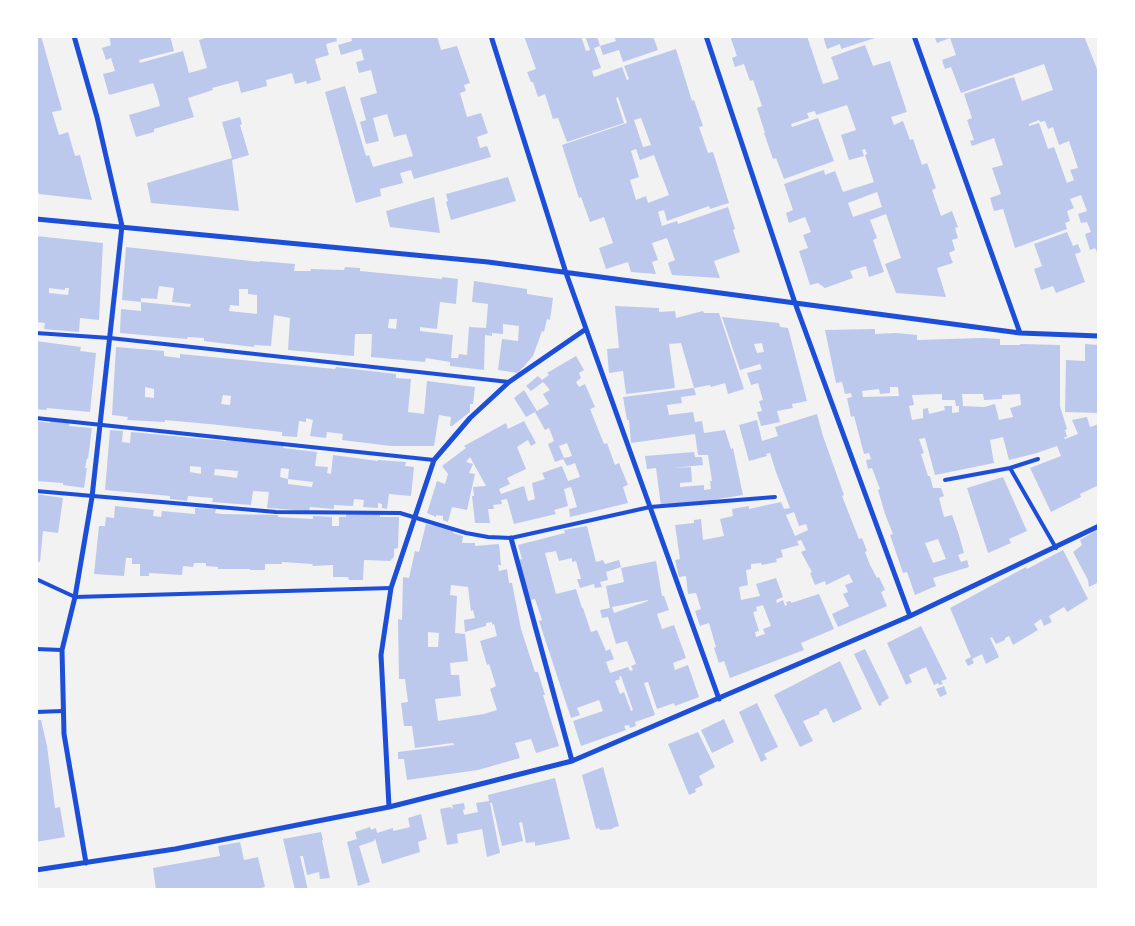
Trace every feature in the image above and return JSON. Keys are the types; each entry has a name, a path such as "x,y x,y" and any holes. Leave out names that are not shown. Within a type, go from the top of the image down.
{"street":[{"path":"74,36 98,116 122,226 92,497 75,597 62,650 64,734 86,863"},
{"path":"491,36 566,273 719,699"},
{"path":"706,36 795,303 910,616"},
{"path":"914,36 1020,333"},
{"path":"36,219 488,262 1020,333 1099,336"},
{"path":"389,807 381,655 391,588 434,460 470,418 509,382 586,329"},
{"path":"36,870 175,849 389,807 572,761 910,616 1099,526"},
{"path":"511,538 572,761"}],"lane":[{"path":"36,333 110,338 509,382"},
{"path":"36,418 434,460"},
{"path":"945,480 1010,468 1038,459"},
{"path":"1010,468 1056,548"},
{"path":"36,491 276,512 400,513 466,533 488,537 511,538 650,507 776,498"},
{"path":"36,579 75,597 391,588"},
{"path":"36,649 62,650"},
{"path":"36,712 63,711"}],"building":[{"path":"36,36 41,36 62,110 52,112 59,135 68,132 75,156 80,155 92,200 39,194 36,186"},
{"path":"109,36 170,36 174,51 139,60 140,63 183,51 189,73 207,68 199,40 212,36 336,36 337,41 326,44 329,55 315,59 321,80 307,84 306,81 295,84 292,73 266,80 267,86 241,93 238,81 212,88 213,90 188,98 194,117 154,129 154,132 136,137 129,115 160,106 157,94 153,83 109,95 103,74 115,71 111,58 106,60 102,48 111,45"},
{"path":"351,36 437,36 441,50 457,46 470,83 464,85 466,91 460,93 467,117 481,113 488,133 477,137 480,148 487,146 491,157 414,179 411,170 400,173 403,183 380,189 381,196 356,203 325,92 345,86 366,156 369,155 373,167 413,156 406,134 394,137 387,114 373,118 379,141 366,144 360,122 366,120 360,98 377,93 371,70 359,73 356,62 364,60 361,49 341,55 338,45 352,41"},
{"path":"524,36 581,36 586,51 590,50 585,36 597,36 600,46 594,48 601,68 592,71 594,77 622,67 627,80 629,79 624,66 676,49 692,101 694,100 703,126 699,127 708,153 713,152 729,203 710,209 709,206 667,221 664,210 658,212 662,226 677,221 678,224 728,207 740,252 714,261 720,278 672,275 668,263 675,260 667,238 652,243 658,260 652,262 656,274 631,272 628,262 606,269 599,248 613,243 604,217 590,222 581,197 579,198 562,145 627,123 618,97 616,98 624,123 567,142 558,118 553,119 545,94 538,97 533,82 531,82 527,72 536,69","holes":["641,118 651,145 643,147 634,120","636,149 640,160 654,155 669,195 648,203 646,196 636,200 630,180 639,177 631,151"]},
{"path":"614,36 653,36 658,50 623,62 619,50 603,55 600,46 616,41"},
{"path":"730,36 790,36 790,38 807,36 823,84 839,79 831,57 865,45 873,66 890,61 907,112 891,117 894,125 903,121 910,140 913,139 922,165 927,163 936,188 932,190 941,216 952,211 958,227 955,228 958,238 952,240 955,250 949,253 953,263 937,268 946,297 896,293 885,264 901,258 886,214 870,220 877,238 873,240 884,272 869,277 866,266 850,271 853,278 825,288 818,283 810,285 799,251 808,248 803,235 811,232 805,217 789,223 786,213 793,210 784,184 824,170 825,175 835,171 843,192 874,182 865,155 867,154 865,149 862,150 864,156 849,160 841,135 856,130 847,105 816,115 815,111 807,113 809,118 791,124 792,127 818,118 834,161 784,179 776,158 773,159 764,133 757,108 762,106 753,80 750,81 744,64 735,67 732,58 737,56","holes":["877,192 882,207 853,217 848,203"]},
{"path":"823,36 878,37 841,49 840,44 827,49"},
{"path":"934,36 1084,36 1099,74 1099,256 1095,248 1090,250 1085,234 1091,232 1087,222 1081,223 1078,214 1087,211 1081,195 1070,199 1074,208 1067,211 1070,221 1065,223 1067,229 1015,248 1003,209 994,211 990,198 1001,194 992,168 1003,165 994,138 972,146 970,141 974,140 967,120 972,118 964,94 1014,77 1022,101 1053,90 1044,64 961,93 951,67 945,69 942,60 956,55 950,38 937,43","holes":["1039,120 1040,122 1045,121 1048,129 1053,127 1059,145 1069,141 1078,168 1070,170 1074,180 1067,183 1054,147 1048,149 1039,123 1029,126 1029,124"]},
{"path":"240,117 242,124 240,125 249,155 232,160 239,211 151,203 147,183 232,158 222,122"},
{"path":"508,177 516,201 451,220 446,202 448,201 446,194"},
{"path":"434,197 440,233 390,227 386,211"},
{"path":"1067,232 1073,246 1078,244 1081,252 1075,254 1085,282 1056,293 1053,286 1041,290 1034,269 1042,266 1034,244"},
{"path":"36,236 103,243 99,320 80,318 79,332 44,329 45,323 36,322","holes":["49,288 65,290 65,288 69,288 68,295 49,293"]},
{"path":"126,247 260,262 295,264 294,271 311,271 310,269 344,270 345,267 360,268 360,271 458,279 456,304 440,302 437,329 420,327 420,331 453,335 451,358 458,358 459,354 467,355 469,327 486,328 488,304 472,302 474,281 527,289 527,294 553,298 550,320 547,319 544,332 542,331 533,356 518,373 498,370 502,339 518,341 519,326 503,324 503,334 492,333 492,336 485,335 484,370 450,366 450,362 426,358 425,362 371,357 372,334 355,334 354,356 288,350 290,318 274,315 271,346 254,345 254,347 204,341 204,338 188,337 187,339 120,333 121,309 141,311 141,302 122,300","holes":["159,286 174,288 172,302 191,304 190,307 141,302 141,298 157,299","239,289 248,289 248,294 257,295 257,314 229,311 230,305 239,306","389,319 397,319 396,329 388,328"]},
{"path":"615,306 659,308 659,312 675,311 676,318 703,311 704,313 719,313 744,389 728,394 725,383 711,387 710,385 694,388 681,343 669,344 675,388 626,394 623,371 609,373 607,349 619,348"},
{"path":"722,317 779,323 780,327 788,328 807,401 792,404 793,408 777,411 780,422 761,426 757,412 762,411 759,401 763,400 758,383 751,385 747,373 762,369 760,364 740,370","holes":["762,343 764,352 757,353 754,344"]},
{"path":"875,329 875,334 917,335 917,340 982,338 1000,339 1000,345 1060,345 1060,406 1067,429 1065,430 1067,437 1064,437 1065,439 1078,434 1072,420 1087,417 1090,427 1099,424 1099,485 1080,494 1081,497 1051,512 1030,468 1061,456 1057,446 1009,460 1003,437 990,440 994,463 935,475 925,438 919,439 924,453 921,454 933,488 941,488 944,496 939,498 944,517 952,515 958,532 964,553 958,555 961,562 967,560 969,567 933,578 936,586 915,595 907,572 903,573 890,535 893,534 878,490 880,489 872,468 868,469 866,460 871,459 869,453 864,454 854,416 851,417 847,398 852,397 851,393 845,394 842,382 836,383 825,330","holes":["890,387 898,387 899,396 863,397 862,391 879,389 880,394 890,393","942,394 942,400 955,400 956,406 959,406 959,412 952,413 952,406 944,406 945,410 929,414 928,408 923,409 923,418 912,420 909,406 914,405 912,395","962,394 983,394 984,400 1002,399 1002,395 1020,394 1021,405 1010,408 1013,417 999,420 995,404 984,407 963,406","938,539 946,559 933,563 925,543"]},
{"path":"36,341 81,347 80,351 96,353 90,412 47,408 46,410 36,409"},
{"path":"1085,344 1099,345 1099,413 1065,412 1066,360 1085,361"},
{"path":"116,347 164,351 164,356 180,358 180,354 396,374 396,378 411,379 408,412 424,414 427,381 475,387 473,404 470,404 470,412 452,426 450,426 451,417 439,415 434,446 391,446 342,440 343,434 327,432 326,438 310,436 313,420 306,418 306,422 299,421 297,437 282,436 282,432 219,425 165,420 165,422 127,420 128,417 112,415","holes":["145,387 154,389 154,398 145,397","223,395 231,396 230,405 221,404"]},
{"path":"576,356 584,370 579,373 581,378 576,382 579,387 585,384 595,407 590,409 604,444 607,443 615,465 619,463 628,485 623,487 628,503 570,517 569,509 577,507 571,487 564,489 568,506 554,510 556,514 514,524 507,499 501,500 502,504 493,505 494,509 488,509 490,523 475,523 473,487 486,486 470,457 466,462 473,464 469,473 475,474 467,510 452,507 448,522 443,520 443,516 436,515 436,517 427,513 437,481 445,484 448,474 442,466 466,448 464,446 506,423 508,429 524,421 536,443 531,446 528,440 517,447 526,469 507,478 510,484 499,489 501,494 524,486 528,501 535,499 532,483 545,479 542,473 562,466 568,481 580,477 575,463 567,466 563,459 555,462 548,444 554,441 549,428 545,430 535,412 526,417 514,398 524,390 537,411 549,404 543,394 550,390 543,382 531,391 526,386 538,376 542,380 549,375 547,373","holes":["567,443 572,456 564,458 559,446"]},
{"path":"694,388 696,395 681,397 682,403 667,405 669,415 693,412 695,422 702,421 704,433 725,430 731,449 733,448 743,495 712,501 661,506 656,468 647,469 645,456 694,452 695,457 702,457 703,465 672,468 691,467 692,482 680,483 680,487 704,485 704,490 711,489 710,481 712,481 708,455 698,455 695,434 631,443 629,420 627,420 623,397"},
{"path":"817,414 844,495 842,496 859,539 862,538 870,565 877,578 879,577 885,590 881,592 887,606 838,627 832,614 849,606 843,594 848,592 845,585 853,582 849,574 826,585 825,581 815,585 810,573 812,572 801,552 806,550 801,540 797,541 799,545 781,550 783,557 776,559 777,562 762,565 761,563 751,564 751,569 746,570 748,585 739,587 741,600 760,596 756,584 776,578 783,597 776,600 777,603 783,600 785,606 787,605 786,602 791,601 791,603 819,594 834,629 801,643 804,650 730,678 724,661 719,663 709,623 700,626 695,611 701,609 696,593 688,594 686,576 679,577 675,560 680,559 675,525 694,523 694,520 701,519 703,540 724,536 720,519 733,516 732,509 749,506 749,509 781,502 784,509 790,508 770,453 766,454 767,456 749,461 739,425 757,420 762,441 778,436 775,427","holes":["794,512 799,526 806,524 808,530 795,536 786,515","763,605 771,626 763,629 765,634 756,637 755,632 759,631 753,612 757,611 756,607"]},
{"path":"36,421 50,423 50,421 70,422 69,426 92,428 85,468 87,468 84,488 63,485 63,483 36,481"},
{"path":"110,430 123,431 122,442 130,443 131,432 226,441 226,439 317,452 315,466 328,467 327,473 331,474 333,455 378,461 406,462 405,466 414,467 411,496 389,494 387,509 382,508 382,504 378,503 378,508 363,507 364,500 354,499 353,506 334,505 334,509 310,507 309,511 267,508 269,492 253,491 251,505 212,502 213,498 188,496 187,501 170,499 170,496 105,490","holes":["190,466 201,467 201,474 190,472","281,468 289,469 288,479 280,477","215,469 238,471 237,478 214,475","288,479 313,482 312,487 288,484"]},
{"path":"1003,477 1027,531 1009,539 1011,543 988,553 967,488"},
{"path":"36,494 63,498 58,533 43,531 40,562 36,561"},
{"path":"115,506 154,510 153,516 161,517 162,511 195,514 195,508 216,509 215,513 222,514 278,515 278,517 313,519 313,516 332,517 332,526 339,526 339,517 346,517 346,513 380,514 380,517 399,517 398,548 394,549 394,557 390,561 364,560 363,580 333,577 333,565 312,566 313,564 282,562 282,564 265,564 265,570 218,569 218,567 206,566 206,563 194,563 193,567 183,566 182,575 149,573 149,576 140,576 140,564 132,564 132,558 126,558 124,576 94,574 99,526 105,526 106,517 114,518"},
{"path":"426,524 453,530 453,533 463,536 462,543 475,543 475,546 499,544 501,565 498,565 499,571 507,569 509,583 512,583 521,629 535,672 538,672 559,746 536,753 531,739 515,743 520,758 478,770 407,780 404,759 398,759 398,752 454,745 453,743 415,748 412,726 404,726 401,703 408,702 405,679 399,679 398,619 402,620 403,577 409,578 415,551 419,552","holes":["451,585 468,587 471,611 473,610 475,618 464,620 465,632 486,626 486,623 492,622 492,625 494,624 497,636 480,641 496,686 490,689 497,710 484,714 438,721 435,699 461,696 459,675 451,675 450,663 468,661 465,634 455,633 457,596 450,595","428,632 439,633 438,647 428,647"]},
{"path":"587,526 596,562 603,560 605,564 619,560 621,567 606,572 608,580 600,582 602,587 595,588 594,584 580,588 577,579 581,579 576,561 572,562 572,558 559,561 556,551 545,553 556,594 576,589 591,632 597,630 606,651 610,649 614,659 606,662 610,673 628,667 630,671 633,670 631,666 636,664 627,641 616,644 608,617 602,618 600,610 610,608 606,586 624,582 621,568 656,561 662,596 664,596 669,610 657,614 662,629 674,625 686,658 673,663 675,670 688,665 699,697 675,706 674,703 657,709 648,682 644,683 655,715 635,722 636,726 630,728 629,725 624,726 626,730 581,746 573,721 603,711 599,700 577,708 580,715 571,718 539,621 542,620 535,599 530,600 519,560 522,559 518,545 565,533 564,530","holes":["648,600 614,613 612,607","621,676 633,710 631,711 624,692 620,694 615,681 620,679 619,677"]},
{"path":"1099,529 1099,582 1089,587 1088,580 1073,552 1082,545 1080,540"},
{"path":"1063,550 1088,599 1067,612 1064,607 1049,616 1052,622 1044,626 1041,619 1034,624 1038,630 1013,645 1009,636 996,644 992,637 990,638 999,657 986,664 982,654 972,659 974,663 968,666 965,660 971,657 950,608 1026,567 1027,569"},
{"path":"921,626 947,679 941,681 943,684 939,685 938,683 934,685 926,667 909,675 912,682 906,685 887,643"},
{"path":"865,649 889,698 879,706 854,654"},
{"path":"840,661 862,709 833,723 826,708 819,712 820,714 803,721 813,741 800,747 774,695"},
{"path":"944,686 947,694 940,697 936,689"},
{"path":"757,703 778,747 764,754 767,759 761,762 739,712"},
{"path":"724,719 734,742 712,753 701,730"},
{"path":"36,720 41,720 47,746 55,808 60,807 65,837 36,842"},
{"path":"698,732 715,767 699,776 703,785 695,789 696,792 689,795 668,744"},
{"path":"603,767 619,826 613,829 600,830 599,828 596,829 582,775"},
{"path":"555,778 570,839 535,846 535,842 526,843 522,822 519,823 523,841 502,846 492,803 490,803 500,853 487,857 482,829 457,834 458,843 447,845 440,809 451,807 452,809 452,805 464,803 464,815 478,812 476,803 489,801 488,795"},
{"path":"421,814 427,839 418,842 420,852 382,864 375,838 374,841 359,846 370,882 358,886 347,842 357,839 355,832 370,827 371,830 376,828 377,833 393,828 393,831 410,827 408,818"},
{"path":"321,832 330,878 320,879 319,872 307,875 303,856 300,856 308,890 295,890 283,839"},
{"path":"240,842 244,860 258,857 265,887 253,890 156,890 153,868 220,856 218,846"}]}
